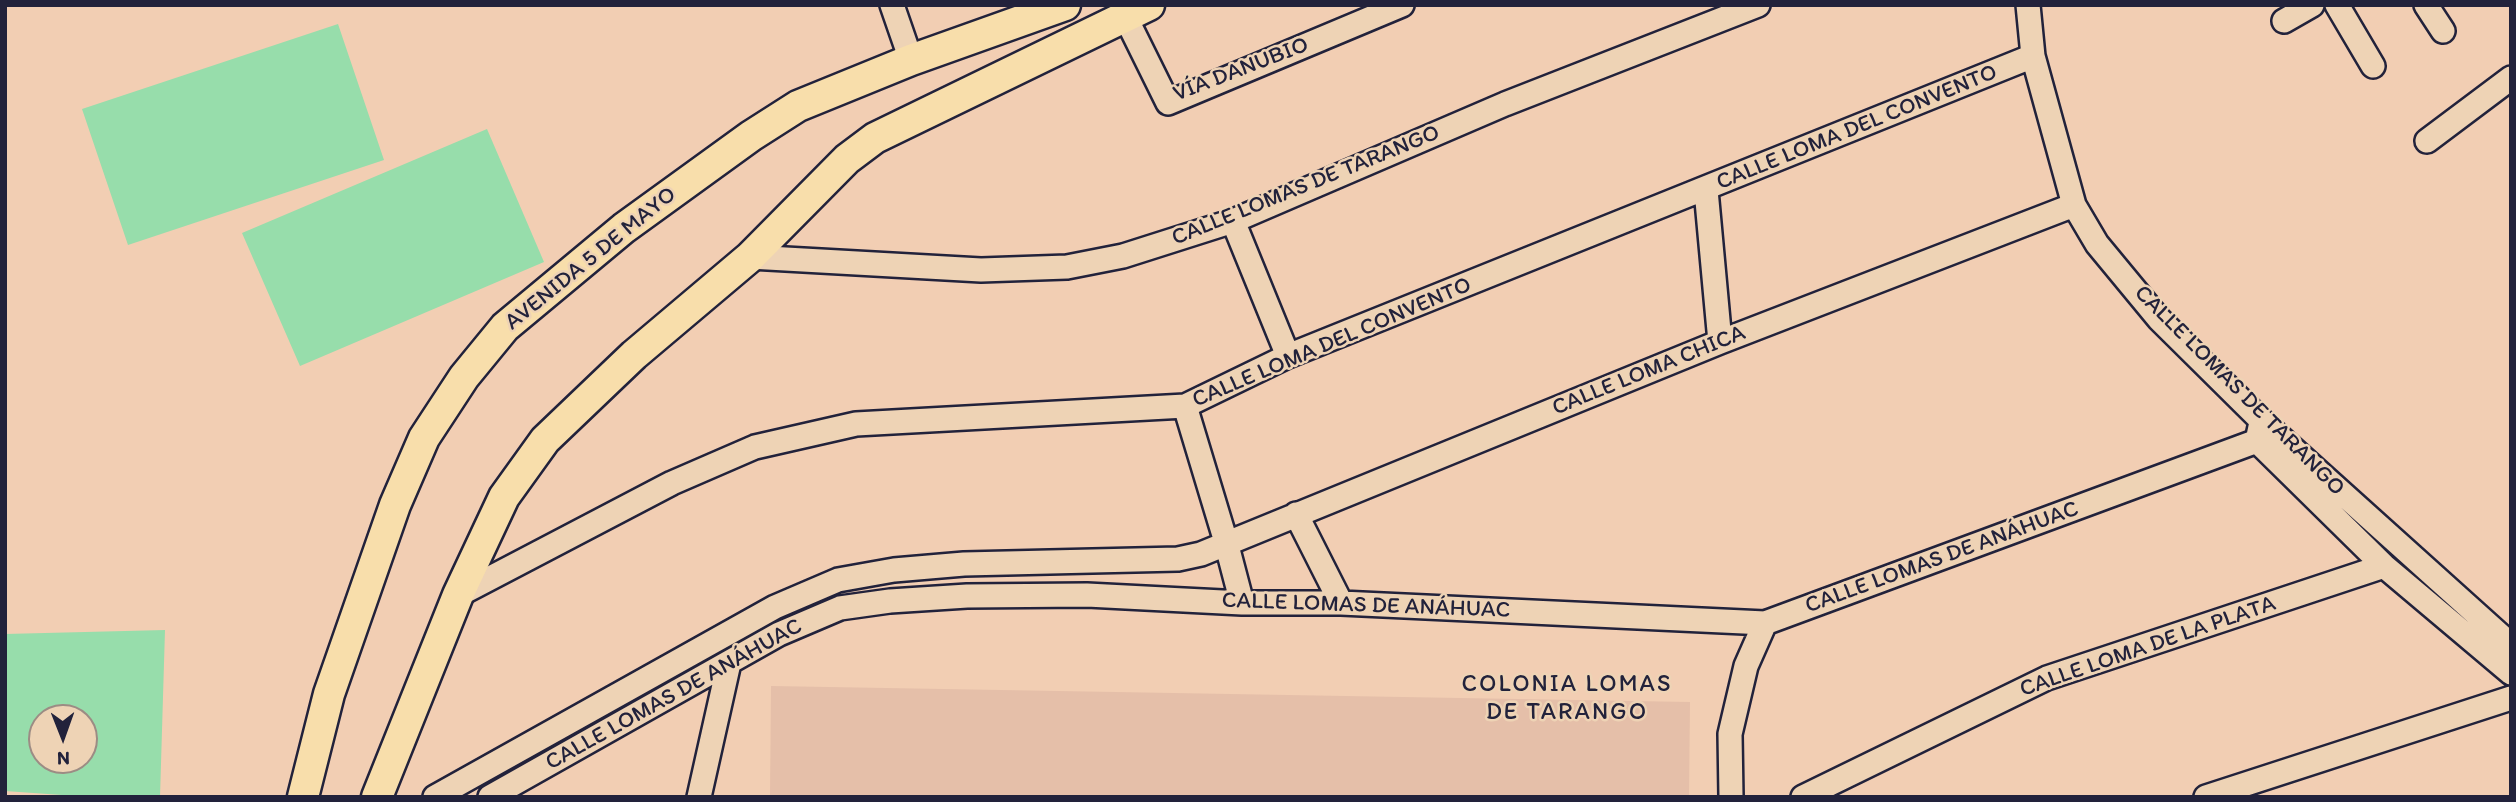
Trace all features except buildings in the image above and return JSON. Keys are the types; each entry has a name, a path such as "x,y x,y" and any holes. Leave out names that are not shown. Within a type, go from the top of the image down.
{"main road":[{"name":"AVENIDA 5 DE MAYO","path":"303,797 329,694 395,505 424,438 464,377 505,327 624,228 798,106 911,60 1065,5"},
{"path":"377,797 458,595 503,497 545,440 634,355 750,257 822,181 875,138 1137,11"}],"street":[{"path":"892,5 911,60"},
{"name":"VÍA DANUBIO","path":"1137,11 1168,103 1402,5"},
{"name":"CALLE LOMAS DE TARANGO","path":"750,257 981,270 1067,267 1122,256 1233,220 1505,104 1758,5"},
{"name":"CALLE LOMAS DE TARANGO","path":"2028,5 2033,56 2074,205 2097,244 2159,319 2260,431 2511,645"},
{"path":"2337,5 2373,66"},
{"path":"2426,5 2443,31"},
{"name":"CALLE LOMA DEL CONVENTO","path":"458,595 672,482 755,447 856,424 1185,406 1288,356 1706,190 2033,56"},
{"path":"2427,141 2511,78"},
{"path":"1706,190 1720,342"},
{"name":"CALLE LOMA CHICA","path":"1226,542 1720,342 2074,205"},
{"path":"1233,220 1288,356"},
{"path":"1185,406 1242,603"},
{"path":"2260,431 2384,566 2511,673"},
{"name":"CALLE LOMAS DE ANÁHUAC","path":"490,797 779,634 840,608 890,601 967,596 1087,595 1242,603 1341,603 1765,623 2260,431"},
{"path":"1296,514 1341,603"},
{"name":"CALLE LOMAS DE ANÁHUAC","path":"435,797 775,607 838,580 894,570 964,564 1178,559 1201,554 1226,542"},
{"name":"CALLE LOMA DE LA PLATA","path":"1803,797 2047,678 2384,566"},
{"path":"1731,797 1730,734 1746,666 1765,623"},
{"path":"699,797 729,663"},
{"path":"2206,797 2511,698"}],"shaded area":[{"path":"771,686 1690,702 1689,797 770,797"}],"green space":[{"path":"338,24 384,160 128,245 82,109"},
{"path":"487,129 544,262 300,366 242,233"},
{"path":"165,630 160,797 90,797 5,791 5,634"}],"district":[{"name":"COLONIA LOMAS DE TARANGO","path":"1567,699"}]}
